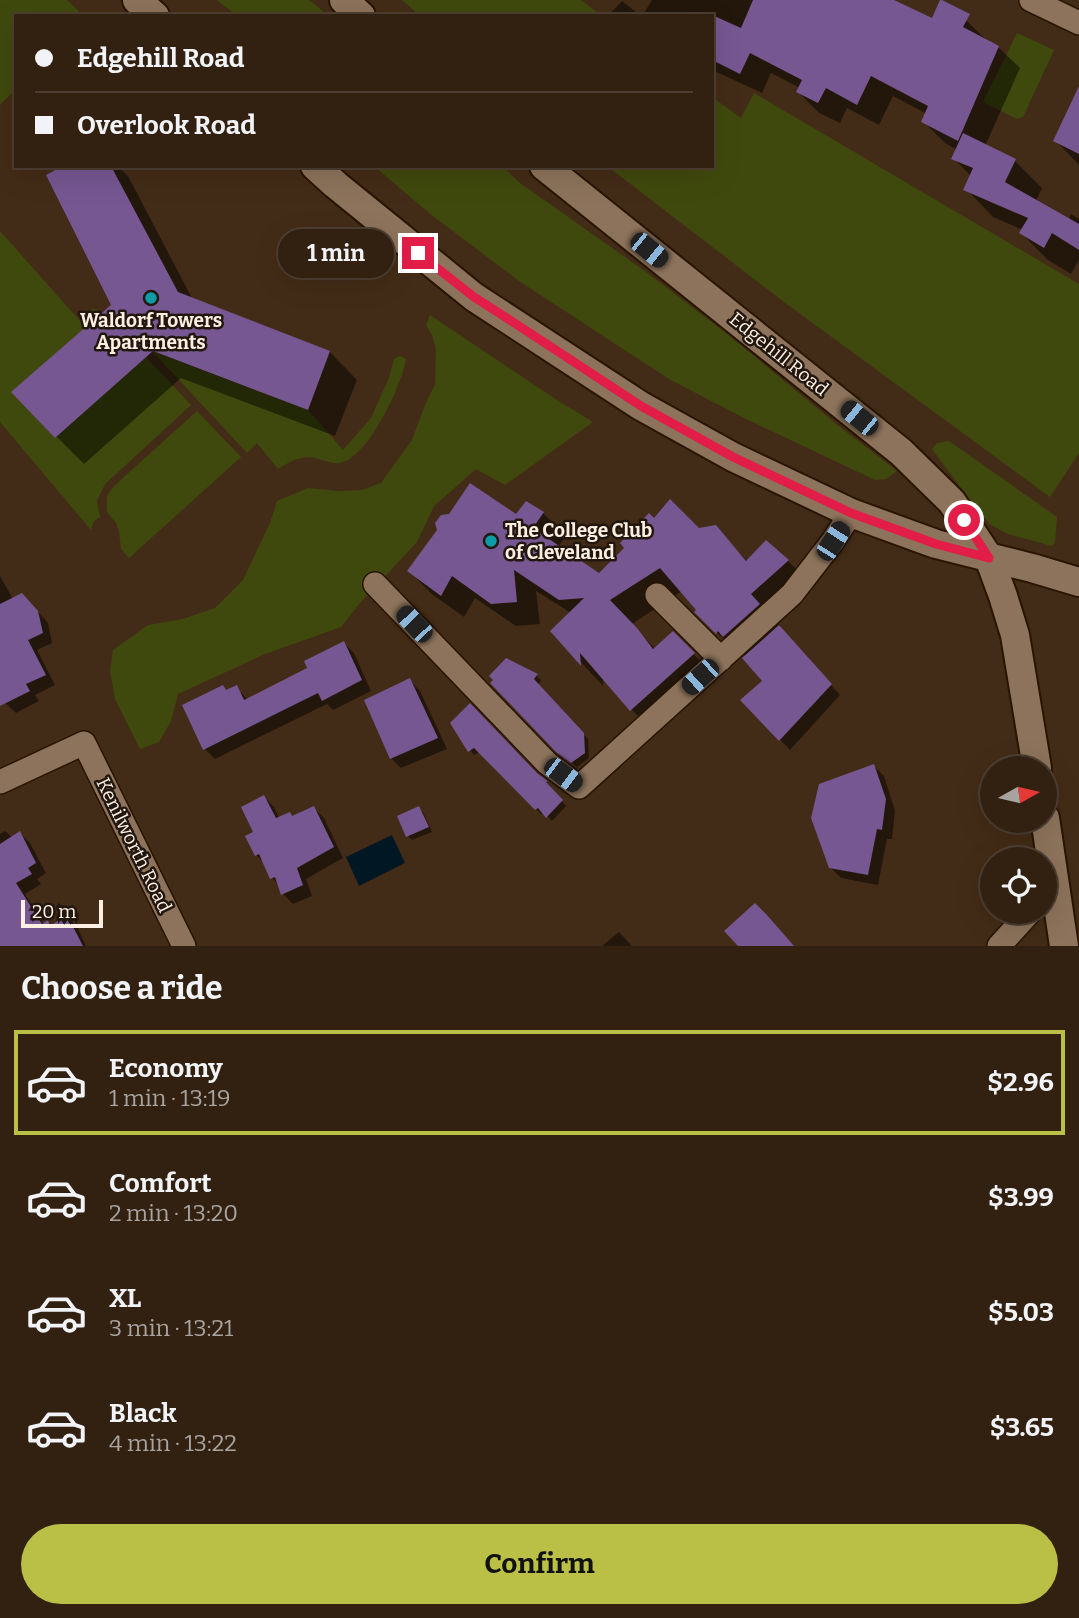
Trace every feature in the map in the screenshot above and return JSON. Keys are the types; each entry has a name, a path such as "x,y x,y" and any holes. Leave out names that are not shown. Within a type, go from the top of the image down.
{"street":[{"path":"137,0 153,14"},
{"path":"344,0 359,14"},
{"path":"1031,0 1079,23"},
{"path":"317,168 474,297 641,406 733,457 851,513 936,544 1079,582"},
{"name":"Edgehill Road","path":"546,168 901,452 951,502 989,558 1003,596 1015,635 1035,756"},
{"path":"375,584 547,763 579,787 792,594 851,513"},
{"path":"657,595 721,659"},
{"name":"Kenilworth Road","path":"0,782 84,743 184,946"},
{"path":"1057,918 1064,946"},
{"path":"999,946 1019,924"}],"green space":[{"path":"0,0 67,0 82,14 14,14 14,91 0,105"},
{"path":"217,0 309,0 326,14 234,14"},
{"path":"402,0 581,0 599,14 418,14"},
{"path":"1017,33 1054,50 1023,117 1017,119 983,102"},
{"path":"754,93 1079,284 1079,453 1050,497 784,302 610,168 714,168 714,98 741,118"},
{"path":"376,168 504,168 520,183 646,272 726,333 897,471 886,479 875,480 669,379 519,281 429,213"},
{"path":"0,231 80,321 92,309 102,313 12,392 55,438 146,357 191,405 105,484 97,501 100,517 94,521 91,530 0,422"},
{"path":"430,315 593,422 505,485 476,469 434,506 417,542 341,627 265,654 178,694 171,721 159,742 140,749 115,699 110,671 113,650 148,625 183,619 215,608 243,580 270,523 277,501 308,488 362,490 381,483 412,440 435,384 436,349 426,325"},
{"path":"152,351 308,410 343,450 371,418 389,378 394,359 400,356 406,359 398,386 382,419 362,448 351,458 337,463 303,458 278,469 257,443 247,453"},
{"path":"197,411 241,457 129,558 121,549 116,523 107,512 107,496 113,487"},
{"path":"949,441 1057,517 1055,542 1052,546 1008,534 991,525 932,449 937,443"}],"water":[{"path":"392,835 405,863 359,886 346,857"}],"building":[{"path":"753,0 894,0 932,18 942,0 970,14 963,27 999,46 958,141 921,122 928,106 871,76 857,105 826,88 818,103 796,92 802,80 750,53 740,74 714,61 714,16 741,28"},
{"path":"1079,86 1079,154 1053,141"},
{"path":"963,133 1016,159 1005,182 1079,224 1079,250 1052,233 1044,248 1019,233 1028,218 963,190 973,168 951,159"},
{"name":"Waldorf Towers Apartments","path":"59,168 112,168 178,292 330,351 308,410 153,351 55,438 11,392 111,305 46,175"},
{"path":"470,483 516,514 526,501 544,512 533,528 599,573 624,548 620,543 649,513 654,518 670,499 699,528 716,525 746,561 766,540 789,560 751,594 760,604 723,637 718,631 716,634 694,612 696,610 660,568 610,600 653,649 673,631 695,653 630,711 580,653 581,666 550,631 584,598 559,600 514,570 517,602 491,604 452,576 441,596 407,571 437,530 435,523 441,515 449,514"},
{"path":"22,593 38,611 43,633 28,640 46,675 26,684 30,691 0,706 0,604"},
{"path":"779,625 832,684 779,741 740,700 762,681 742,658"},
{"path":"344,641 362,680 322,701 318,693 203,750 182,705 223,685 226,690 237,685 244,700 307,668 304,661"},
{"path":"506,658 538,674 534,679 584,733 585,753 571,763 556,752 490,683 493,680 489,676"},
{"path":"410,678 438,738 390,759 364,700"},
{"path":"470,703 537,773 548,781 546,782 563,800 546,818 474,748 468,752 450,723"},
{"path":"874,764 886,799 882,830 877,829 868,875 829,868 811,818 819,784"},
{"path":"264,795 276,818 290,812 292,816 314,806 334,847 297,868 303,885 281,895 275,877 270,879 259,854 255,856 245,836 253,832 241,807"},
{"path":"419,806 429,827 406,837 397,816"},
{"path":"20,831 36,863 28,868 32,874 16,883 42,924 48,920 50,926 67,915 83,946 0,946 0,844"},
{"path":"755,903 794,946 738,946 724,931"}],"place":[{"name":"Waldorf Towers Apartments","path":"151,298"},
{"name":"The College Club of Cleveland","path":"491,541"}],"route":[{"path":"418,253 474,297 641,406 733,457 851,513 936,544 989,558 964,520"}]}
